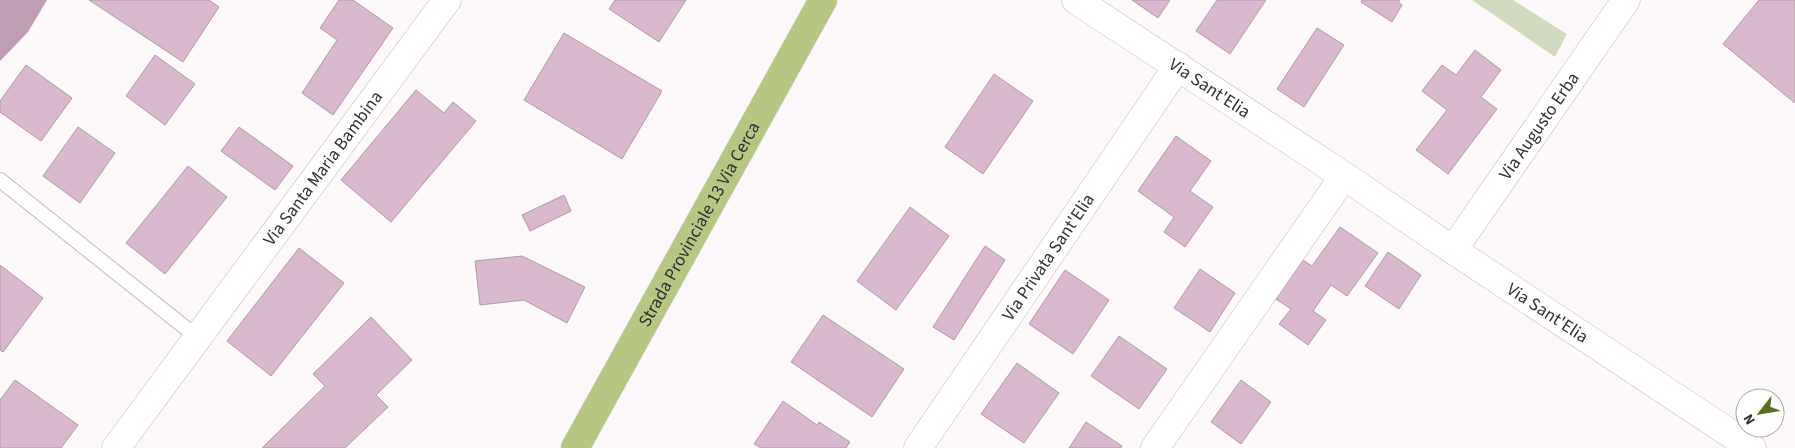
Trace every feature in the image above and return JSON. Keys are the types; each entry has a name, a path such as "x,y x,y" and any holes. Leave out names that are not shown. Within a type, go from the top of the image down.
{"main road":[{"name":"Strada Provinciale 13 Via Cerca","path":"575,448 822,0"}],"street":[{"name":"Via Santa Maria Bambina","path":"116,448 447,0"},
{"name":"Via Sant'Elia","path":"1076,0 1752,448"},
{"name":"Via Augusto Erba","path":"1452,250 1626,0"},
{"name":"Via Privata Sant'Elia","path":"918,448 1178,66"},
{"path":"1155,448 1344,176"}],"lane":[{"path":"0,180 197,338"}],"green space":[{"path":"1472,0 1513,0 1567,34 1555,57"}],"shaded area":[{"path":"0,0 47,0 28,32 0,61"}],"building":[{"path":"89,0 209,0 219,7 183,62"},
{"path":"339,0 353,0 393,28 333,115 302,93 337,40 320,28"},
{"path":"615,0 686,0 659,42 609,9"},
{"path":"1132,0 1170,0 1158,18"},
{"path":"1217,0 1266,0 1230,54 1196,31"},
{"path":"1362,0 1400,0 1398,2 1402,5 1392,22 1361,2"},
{"path":"1759,0 1795,0 1795,103 1723,44"},
{"path":"1317,28 1344,45 1304,107 1277,89"},
{"path":"564,33 662,91 622,159 524,100"},
{"path":"1475,50 1501,70 1481,97 1497,109 1448,174 1416,150 1447,110 1422,91 1442,65 1456,75"},
{"path":"155,55 195,84 165,125 126,96"},
{"path":"26,65 72,98 41,141 0,112 0,101"},
{"path":"994,74 1033,101 983,174 945,147"},
{"path":"416,90 444,113 453,102 476,121 391,222 341,180"},
{"path":"78,127 115,153 80,203 43,176"},
{"path":"239,127 293,166 275,190 221,151"},
{"path":"1176,136 1211,161 1190,191 1213,207 1185,247 1164,232 1174,217 1138,191"},
{"path":"188,166 227,197 165,274 126,243"},
{"path":"564,195 571,211 530,231 522,215"},
{"path":"910,207 949,236 896,310 857,281"},
{"path":"1340,227 1378,253 1347,296 1331,285 1313,311 1326,320 1308,345 1279,324 1291,309 1276,299 1303,260 1312,266"},
{"path":"985,246 1005,260 954,340 933,327"},
{"path":"299,248 344,283 271,376 227,341"},
{"path":"1388,252 1421,275 1399,309 1365,286"},
{"path":"522,256 585,287 567,323 524,300 480,305 475,261"},
{"path":"0,265 43,298 3,352 0,350"},
{"path":"1200,269 1235,293 1210,332 1174,308"},
{"path":"1065,270 1109,300 1073,354 1029,324"},
{"path":"823,315 904,369 872,417 791,362"},
{"path":"371,317 412,360 376,395 388,407 345,448 262,448 325,386 313,374"},
{"path":"1119,336 1167,369 1139,409 1091,376"},
{"path":"1017,363 1059,393 1024,443 981,414"},
{"path":"15,380 78,425 61,448 0,448 0,400"},
{"path":"1241,380 1271,402 1241,444 1211,422"},
{"path":"783,401 817,425 819,422 850,442 846,448 761,448 754,444"},
{"path":"1086,422 1122,446 1121,448 1069,448"}]}
